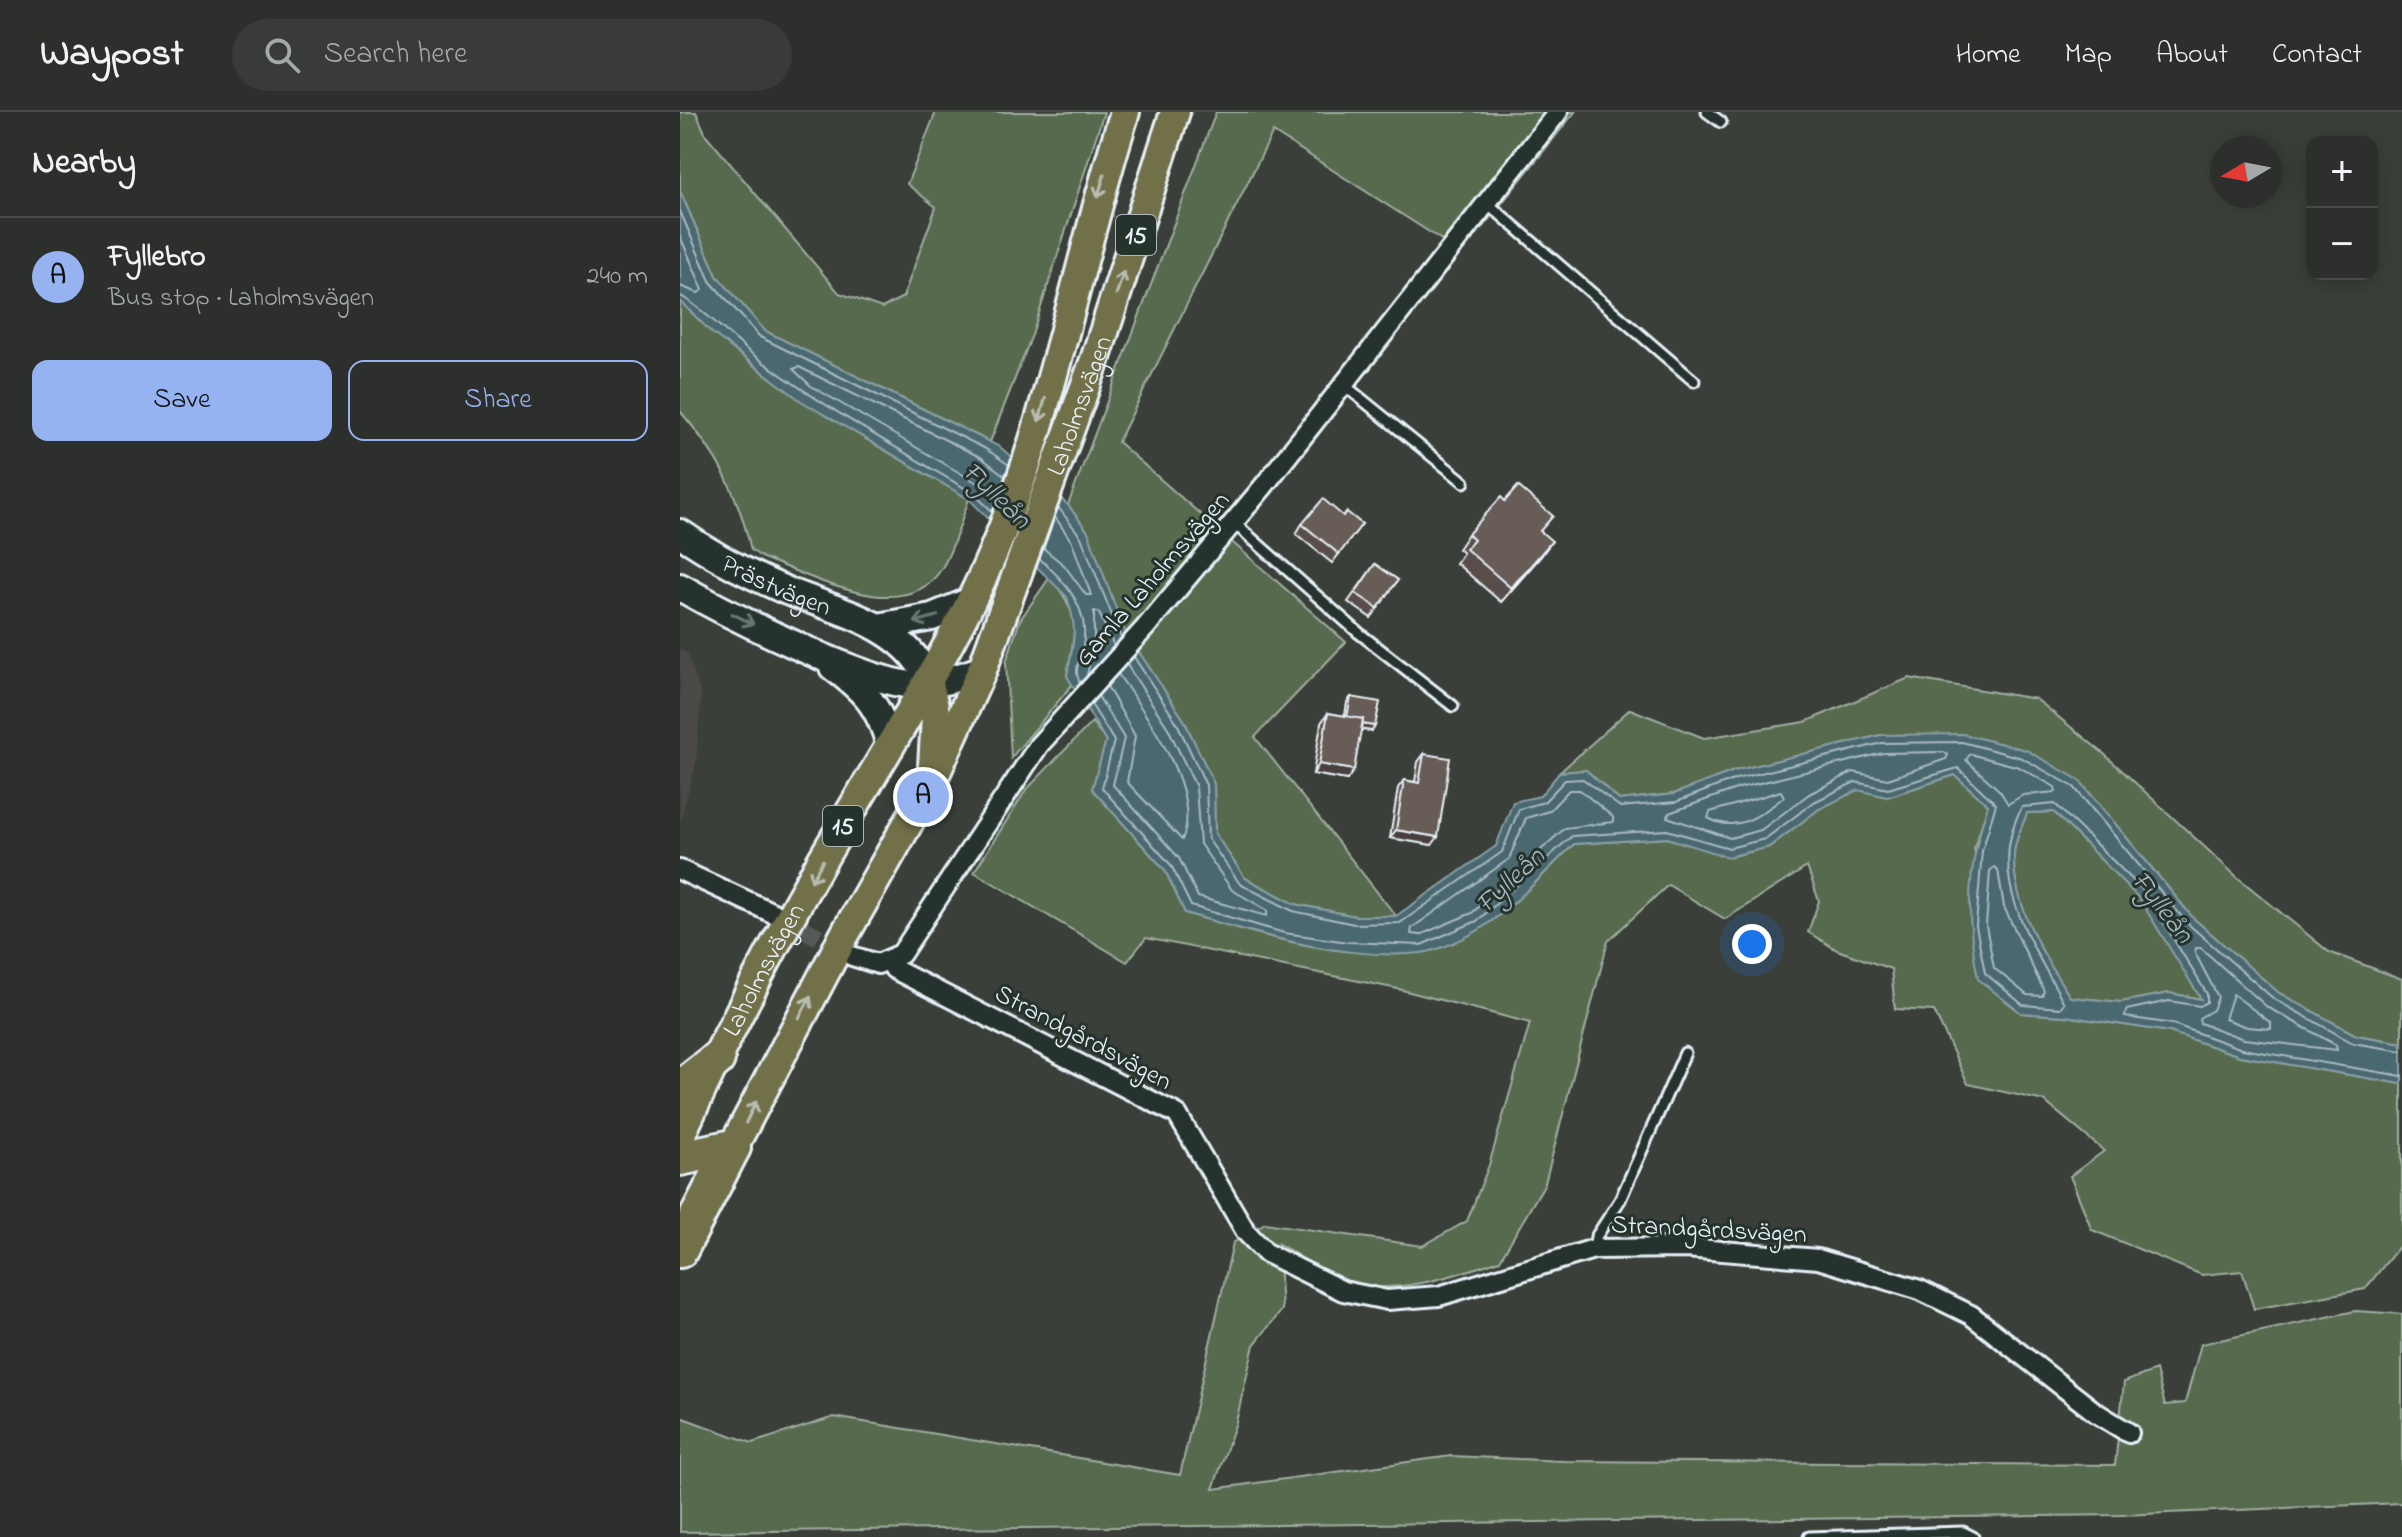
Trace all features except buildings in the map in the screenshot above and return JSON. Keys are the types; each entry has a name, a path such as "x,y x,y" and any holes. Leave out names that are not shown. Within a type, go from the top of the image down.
{"highway":[{"path":"680,1088 717,1059"},
{"path":"680,1158 733,1147"},
{"name":"Laholmsvägen","path":"686,1238 733,1147"},
{"name":"Laholmsvägen","path":"680,1179 686,1238"}],"main road":[{"name":"Laholmsvägen","path":"680,1136 821,862 929,684 971,601 1000,534 1030,449 1100,190 1125,112"},
{"name":"Laholmsvägen","path":"733,1147 831,960 932,781 982,670 1006,613 1096,357 1175,112"},
{"name":"Laholmsvägen","path":"929,684 936,717 932,781"}],"street":[{"name":"Gamla Laholmsvägen","path":"891,962 912,939 1005,793 1065,715 1145,628 1233,522 1558,112"},
{"name":"Prästvägen","path":"680,533 777,587 878,627 916,656 929,684"},
{"name":"Prästvägen","path":"680,587 807,648 885,680 929,684 982,670"},
{"path":"878,627 932,617 971,601"},
{"name":"Prästvägen","path":"807,648 869,697 880,711 890,746"},
{"path":"680,870 773,913"},
{"path":"852,956 878,964 891,962"},
{"name":"Strandgårdsvägen","path":"891,962 894,969 1177,1114 1246,1232 1266,1253 1343,1291 1387,1300 1439,1296 1594,1249 1686,1248 1805,1258 1878,1274 1971,1315 2095,1412 2129,1433"}],"lane":[{"path":"1707,112 1721,122"},
{"path":"1486,202 1694,381"},
{"path":"1343,384 1464,482"},
{"path":"1233,522 1359,633 1453,706"},
{"path":"1594,1249 1596,1237 1620,1200 1685,1053"},
{"path":"1809,1537 1963,1532 1973,1537"}],"shaded area":[{"path":"680,648 688,654 701,695 696,763 680,821"}],"green space":[{"path":"680,112 696,112 706,135 839,293 882,308 903,297 936,207 907,184 936,112 1104,112 1032,335 990,442 765,331 717,276 680,191"},
{"path":"1216,112 1575,112 1462,253 1273,132 1118,442 1346,642 1255,737 1396,916 1355,916 1295,904 1245,878 1215,834 1214,784 1184,720 1123,628 1088,532 1068,505"},
{"path":"680,301 746,360 781,385 855,433 969,499 946,560 926,586 906,594 882,596 857,592 806,576 751,550 740,510 725,476 680,411"},
{"path":"1050,577 1072,613 1074,634 1067,675 1072,685 1011,758 1006,662 1020,620"},
{"path":"1909,678 2036,699 2103,753 2236,876 2329,952 2402,979 2402,1043 2356,1035 2279,993 2193,918 2079,780 1881,735 1734,771 1674,794 1619,800 1586,770 1560,772 1630,709 1704,738 1805,722"},
{"path":"1092,722 1106,741 1092,789 1165,870 1185,913 1296,943 1376,953 1414,952 1451,943 1483,927 1519,898 1574,844 1667,838 1729,857 1769,847 1819,809 1858,789 1887,797 1955,775 1988,805 1974,849 2021,1013 2065,1016 2170,1032 2240,1056 2402,1084 2402,1243 2365,1289 2254,1309 2242,1271 2202,1275 2092,1230 2070,1176 2104,1151 2044,1101 1968,1084 1934,1011 1895,1009 1891,969 1837,950 1808,932 1819,901 1807,867 1725,919 1668,885 1608,941 1545,1183 1500,1260 1441,1279 1377,1287 1337,1279 1278,1244 1282,1310 1254,1345 1236,1422 1213,1489 1451,1456 1564,1461 2115,1465 2124,1382 2156,1370 2165,1405 2185,1403 2201,1344 2355,1311 2402,1314 2402,1503 2121,1515 680,1532 680,1417 752,1443 834,1417 1180,1475 1233,1243 1265,1223 1422,1246 1467,1221 1489,1165 1530,1023 1398,989 1146,938 1127,962 974,872 1026,790"},
{"path":"2054,812 2139,898 2202,999 2169,993 2121,1002 2070,997 2032,930 2018,892 2015,873 2014,849 2027,813"}],"water":[{"name":"Fylleån","path":"680,191 717,276 765,331 1000,447 1068,505 1088,532 1123,628 1184,720 1214,784 1215,834 1245,878 1295,904 1355,916 1396,916 1496,846 1513,802 1540,796 1560,772 1586,770 1619,800 1674,794 1734,771 1881,735 1963,734 2026,750 2079,780 2193,918 2279,993 2356,1035 2402,1043 2402,1084 2240,1056 2170,1032 2065,1016 2021,1013 1978,979 1971,933 1970,891 1976,850 1988,805 1955,775 1887,797 1858,790 1819,809 1769,847 1728,857 1667,838 1574,844 1519,898 1483,927 1453,943 1421,953 1362,953 1302,944 1185,913 1165,870 1092,789 1106,741 1067,676 1074,628 1067,597 969,499 801,401 711,332 680,301","holes":["2054,812 2139,898 2201,999 2169,993 2121,1002 2070,997 2040,947 2018,892 2014,849 2027,813"]}],"tunnel":[{"path":"779,916 845,951"}],"place":[{"name":"Fyllebro","path":"923,797"}]}
